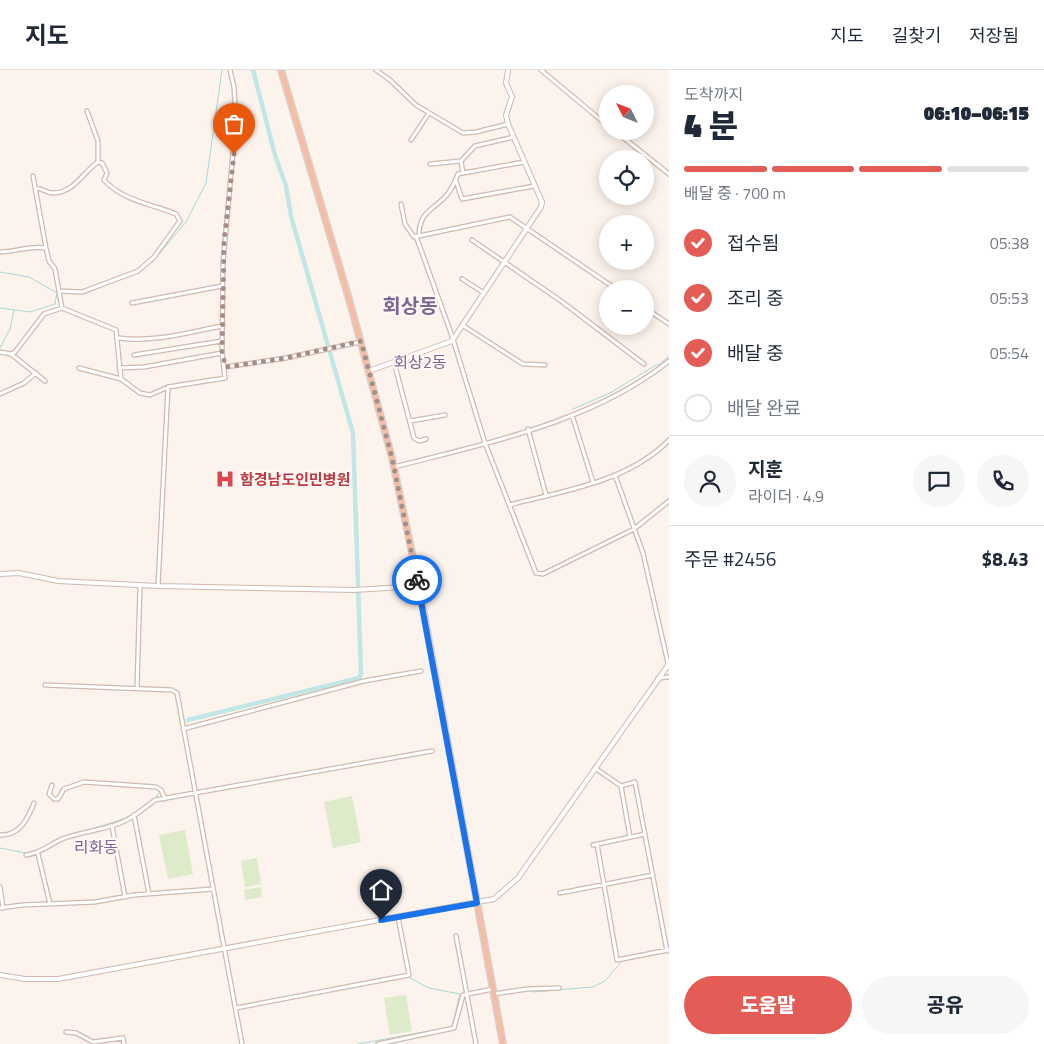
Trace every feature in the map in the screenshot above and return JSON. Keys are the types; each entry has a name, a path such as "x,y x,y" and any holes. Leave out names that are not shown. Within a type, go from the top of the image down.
{"highway":[{"path":"282,70 361,341 394,468 419,586 503,1044"}],"street":[{"path":"79,368 121,379 140,393 150,395 168,387 225,378 226,367 222,353 224,234 236,119 234,87 230,70"},
{"path":"376,70 390,80 416,105 467,134 508,124"},
{"path":"369,371 452,341 541,207 542,202 508,124 506,115 512,97 506,83 508,70"},
{"path":"540,70 599,119"},
{"path":"59,290 82,292 138,271 154,257 180,221 176,214 142,203 109,185 104,180 107,173 98,162 98,141 87,111"},
{"path":"412,140 429,113"},
{"path":"430,164 461,161 474,146 514,137"},
{"path":"626,140 669,174"},
{"path":"461,161 463,173"},
{"path":"34,188 50,193 60,192 76,184 98,162"},
{"path":"524,162 458,174 444,198 431,207 419,223 417,236 485,443 538,574 576,559 634,529 669,501"},
{"path":"33,176 46,248 49,261 55,269 62,308"},
{"path":"455,180 462,199 534,186"},
{"path":"401,204 405,224 412,236 505,216 510,217 603,280"},
{"path":"472,240 505,261 644,364"},
{"path":"0,252 36,247 46,248"},
{"path":"462,279 484,293"},
{"path":"132,303 222,286"},
{"path":"10,354 18,349 30,335 44,314 62,308 116,330 119,338 121,379"},
{"path":"654,314 669,324"},
{"path":"462,325 523,364 545,365"},
{"path":"119,338 135,340 152,339 223,326"},
{"path":"134,355 222,341"},
{"path":"226,367 324,351 361,341"},
{"path":"0,352 10,354 45,381"},
{"path":"119,368 144,367 222,353"},
{"path":"394,468 485,443 601,405 669,361"},
{"path":"394,362 414,438 418,441 426,439"},
{"path":"0,394 24,383 36,373"},
{"path":"158,586 168,387"},
{"path":"410,421 445,415"},
{"path":"572,415 593,482"},
{"path":"528,429 546,495"},
{"path":"509,505 615,475 643,461 669,440"},
{"path":"0,975 52,980 477,903 497,897 515,882 669,665 643,554 615,475"},
{"path":"0,574 20,573 58,581 140,586 354,590 419,586"},
{"path":"137,688 140,586"},
{"path":"183,729 346,685 421,671"},
{"path":"658,678 669,677"},
{"path":"45,686 137,688 175,691 242,1044"},
{"path":"26,855 38,854 68,837 112,826 134,815 155,800 432,751"},
{"path":"595,768 621,786 630,837"},
{"path":"52,785 50,794 54,799 58,799 64,789 84,782 156,787 161,790 165,799"},
{"path":"621,786 635,782 668,951 618,960 595,844 645,834"},
{"path":"0,835 8,834 21,828 28,820 34,803"},
{"path":"134,815 149,894"},
{"path":"112,826 125,897"},
{"path":"38,854 50,904"},
{"path":"560,893 654,875"},
{"path":"0,887 2,908 94,902 149,894 213,889"},
{"path":"236,1008 409,975 398,917"},
{"path":"456,936 476,1044"},
{"path":"378,1044 454,1028 463,996 527,989 559,988"},
{"path":"66,1032 76,1033 93,1042 123,1038 124,1044"},
{"path":"400,1039 401,1044"}],"green space":[{"path":"352,796 361,842 333,848 324,802"},
{"path":"185,830 193,874 168,879 159,835"},
{"path":"257,858 261,884 245,887 241,861"},
{"path":"261,887 262,897 245,900 244,890"},
{"path":"406,995 412,1031 390,1035 384,998"}],"waterway":[{"path":"63,293 84,294 140,271 154,260 186,222 206,183 222,70"},
{"path":"188,720 359,678 361,674 353,433 291,216 286,186 275,155 253,70"},
{"path":"0,272 29,277 57,293 55,304 30,312 0,308"},
{"path":"0,348 10,329 14,310"},
{"path":"573,409 610,393 660,364 669,356"},
{"path":"73,834 119,820 142,810 159,793"},
{"path":"0,848 26,853"},
{"path":"533,992 593,987 605,981 622,961 669,952"},
{"path":"410,978 429,988 460,994 452,1026 450,1027"},
{"path":"358,1044 446,1028"}],"way so far":[{"path":"234,154 222,263 222,353 226,367 286,358 361,341 392,458 417,580"}],"place":[{"name":"함경남도인민병원","path":"225,479"}],"district":[{"name":"회상동","path":"410,305"},
{"name":"회상2동","path":"420,362"},
{"name":"리화동","path":"96,847"}],"route":[{"path":"381,920 477,903 417,580"}]}
